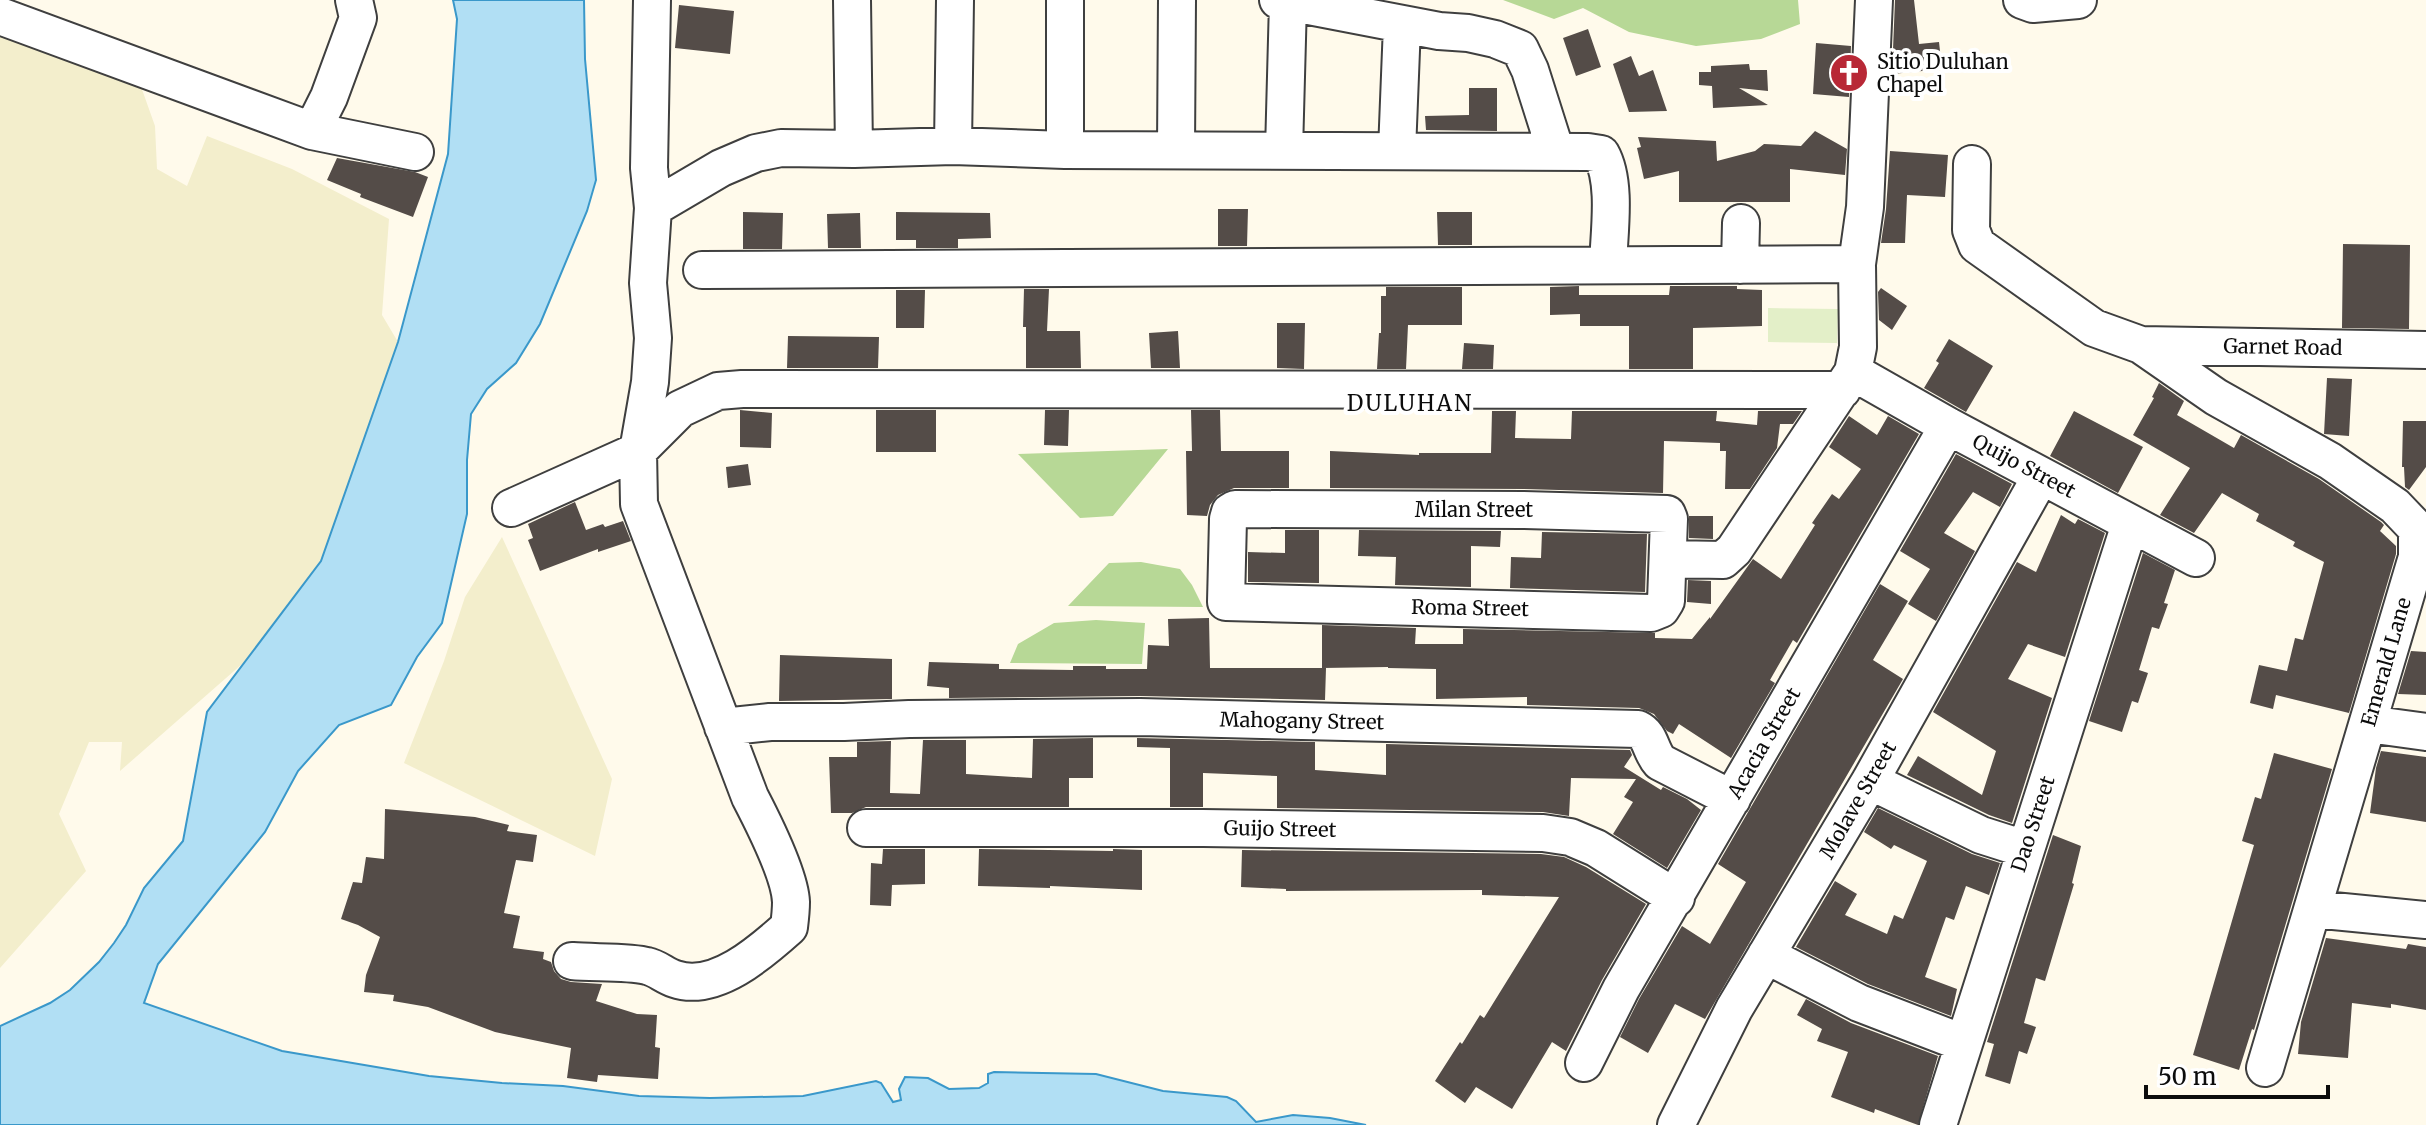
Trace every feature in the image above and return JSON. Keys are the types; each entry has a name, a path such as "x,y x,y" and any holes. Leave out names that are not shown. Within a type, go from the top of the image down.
{"street":[{"path":"312,131 329,97 358,18 354,0"},
{"path":"572,961 647,966 676,980 710,981 755,956 789,927 791,902 788,883 750,797 639,504 638,451 650,382 653,338 648,283 653,208 649,168 652,0"},
{"path":"852,0 854,149"},
{"path":"953,146 955,0"},
{"path":"1065,0 1065,150"},
{"path":"1176,149 1177,0"},
{"path":"1668,559 1723,560 1848,381 1858,347 1857,264 1865,207 1874,0"},
{"path":"2022,0 2033,4 2078,0"},
{"path":"1284,151 1283,1 1402,25 1468,33 1520,49 1530,70 1556,152"},
{"path":"0,16 312,131 415,152"},
{"path":"1397,151 1402,25"},
{"path":"653,208 721,168 756,153 781,148 953,146 1065,150 1601,154 1610,184 1608,265"},
{"path":"1972,164 1971,230 1977,245 2094,328 2141,345"},
{"path":"1740,265 1741,223"},
{"path":"702,270 1857,264"},
{"name":"Garnet Road","path":"2141,345 2426,350"},
{"name":"Emerald Lane","path":"2141,345 2216,397 2330,461 2395,506 2417,529 2421,557 2265,1068"},
{"path":"511,508 638,451 680,409 718,391 1848,381"},
{"name":"Quijo Street","path":"1848,381 1948,426 2196,558"},
{"name":"Acacia Street","path":"1584,1063 1621,989 1948,426"},
{"name":"Molave Street","path":"1676,1125 1722,1030 1870,781 2041,476"},
{"name":"Milan Street","path":"1226,602 1228,519 1235,509 1662,513 1667,514 1669,519 1668,559"},
{"name":"Dao Street","path":"1938,1125 2130,524"},
{"name":"Roma Street","path":"1226,602 1651,613 1661,609 1666,601 1668,559"},
{"name":"Mahogany Street","path":"723,727 770,722 1140,717 1638,729 1644,731 1660,762 1732,799"},
{"path":"2368,724 2426,732"},
{"path":"1870,781 1981,835 2025,849"},
{"name":"Guijo Street","path":"866,828 1203,828 1543,833 1570,837 1596,848 1676,898"},
{"path":"2313,909 2426,920"},
{"path":"1766,955 1859,1003 1963,1043"}],"shaded area":[{"path":"0,33 139,81 155,126 157,169 187,186 207,136 292,169 389,219 382,315 414,369 347,572 120,771 122,742 89,742 59,814 86,871 0,968"},
{"path":"502,537 612,779 595,856 404,763 465,597"}],"green space":[{"path":"1503,0 1798,0 1800,24 1761,39 1696,46 1629,32 1583,8 1554,19"},
{"path":"1768,308 1838,309 1837,343 1768,342"},
{"path":"1168,449 1113,516 1080,518 1018,454"},
{"path":"1141,562 1180,569 1203,607 1068,606 1109,563"},
{"path":"1096,620 1145,623 1142,664 1010,663 1018,644 1054,623"}],"water":[{"path":"453,0 584,0 585,59 596,180 587,211 540,324 516,363 487,389 471,414 467,514 442,623 417,657 391,705 339,725 298,771 265,832 158,964 144,1003 282,1051 429,1076 563,1086 639,1096 710,1098 803,1096 876,1081 881,1083 893,1102 901,1100 899,1089 905,1077 928,1078 949,1089 979,1088 988,1083 988,1074 994,1072 1096,1074 1163,1091 1227,1097 1236,1101 1256,1122 1293,1115 1366,1125 0,1125 0,1026 50,1003 70,990 114,943 144,888 183,841 207,712 321,561 398,342 448,154 457,19"}],"building":[{"path":"1895,0 1914,0 1919,44 1939,42 1942,69 1892,74"},
{"path":"679,5 734,11 730,54 675,48"},
{"path":"1588,29 1601,67 1576,76 1563,38"},
{"path":"1816,43 1851,46 1849,97 1813,94"},
{"path":"1631,56 1639,76 1653,70 1667,111 1629,112 1613,64"},
{"path":"1749,64 1750,70 1767,70 1768,91 1739,88 1768,105 1713,108 1712,86 1699,85 1699,72 1711,72 1711,66"},
{"path":"1469,88 1497,88 1497,131 1426,130 1425,116 1469,115"},
{"path":"1815,131 1847,149 1845,175 1790,169 1790,202 1679,202 1679,171 1644,179 1637,148 1641,147 1638,137 1716,141 1717,161 1755,151 1764,144 1801,146"},
{"path":"1890,151 1948,155 1945,197 1907,195 1905,243 1881,243"},
{"path":"337,158 428,177 413,217 360,197 361,194 327,180"},
{"path":"1218,209 1248,209 1247,246 1218,246"},
{"path":"743,212 783,213 782,249 743,249"},
{"path":"896,212 990,213 991,238 958,239 958,248 916,248 916,240 896,240"},
{"path":"1437,212 1472,212 1472,245 1438,245"},
{"path":"860,213 861,248 828,248 827,214"},
{"path":"2343,244 2410,245 2409,329 2342,328"},
{"path":"1579,286 1579,295 1669,295 1670,286 1737,286 1737,289 1762,290 1762,326 1693,328 1693,369 1629,369 1629,326 1580,326 1580,314 1550,315 1550,287"},
{"path":"1386,287 1462,287 1462,325 1408,325 1406,369 1377,369 1381,296 1386,296"},
{"path":"1881,288 1907,306 1892,330 1879,320 1878,292"},
{"path":"1024,289 1049,289 1047,331 1080,331 1081,368 1026,368"},
{"path":"896,290 925,290 924,328 896,328"},
{"path":"1277,323 1305,323 1304,369 1277,368"},
{"path":"1178,331 1180,368 1151,368 1149,333"},
{"path":"788,336 879,337 878,368 787,368"},
{"path":"1949,339 1993,366 1966,412 1924,388"},
{"path":"1464,343 1494,345 1493,369 1462,369"},
{"path":"2327,378 2352,379 2349,436 2324,434"},
{"path":"2159,383 2184,401 2177,415 2234,448 2241,435 2319,479 2384,525 2380,531 2396,546 2396,554 2349,713 2276,695 2273,709 2250,703 2259,665 2287,671 2295,638 2303,640 2324,562 2256,521 2259,514 2222,493 2194,533 2160,515 2190,468 2133,435"},
{"path":"740,410 772,413 771,448 740,447"},
{"path":"876,410 936,410 936,452 876,452"},
{"path":"1045,410 1069,410 1068,446 1044,445"},
{"path":"1191,410 1220,410 1221,451 1289,451 1289,488 1234,488 1218,495 1210,505 1207,516 1187,515 1186,451 1192,451"},
{"path":"1492,411 1516,411 1515,438 1571,439 1572,411 1717,411 1716,421 1757,425 1758,411 1802,411 1793,424 1780,424 1777,448 1750,489 1725,489 1726,451 1720,451 1720,443 1664,441 1663,493 1330,488 1330,451 1419,455 1491,453"},
{"path":"2074,411 2143,447 2118,493 2050,456"},
{"path":"1849,416 1877,435 1888,416 1919,434 1797,643 1793,640 1770,680 1775,683 1731,758 1679,724 1673,734 1667,731 1654,714 1639,708 1527,705 1527,697 1436,699 1436,669 1322,668 1322,625 1416,628 1415,644 1463,644 1463,629 1655,633 1655,638 1692,639 1753,559 1781,579 1832,494 1839,499 1861,469 1829,447"},
{"path":"2403,421 2426,421 2426,467 2409,490 2405,487 2402,467"},
{"path":"1956,454 2012,484 2000,507 1973,492 1944,533 1975,551 1936,621 1908,604 1930,569 1900,551"},
{"path":"748,464 751,485 728,488 726,467"},
{"path":"575,502 586,530 623,521 631,541 598,552 598,549 540,571 528,540 533,538 528,524"},
{"path":"2061,515 2075,524 2078,519 2105,533 2065,657 2028,644 2008,679 2052,698 2012,823 1907,775 1918,756 1982,795 1996,751 1933,712 2017,562 2036,572"},
{"path":"1689,516 1713,516 1713,539 1689,538"},
{"path":"1285,530 1319,530 1319,583 1248,582 1248,552 1285,553"},
{"path":"1359,530 1501,531 1500,547 1471,546 1471,587 1395,585 1396,557 1358,556"},
{"path":"1542,532 1647,534 1645,592 1510,588 1511,557 1541,558"},
{"path":"2143,553 2175,570 2159,629 2152,627 2139,670 2148,673 2138,703 2132,701 2122,732 2089,721"},
{"path":"1688,580 1711,581 1711,604 1687,602"},
{"path":"1880,584 1908,601 1873,660 1903,679 1705,1019 1675,1004 1648,1053 1620,1037 1682,926 1710,944 1746,882 1718,864"},
{"path":"1209,618 1210,668 1326,668 1325,700 1140,696 949,698 949,688 927,686 929,662 999,664 999,669 1073,670 1073,666 1106,666 1106,669 1147,669 1148,645 1169,646 1168,619"},
{"path":"2411,651 2426,652 2426,695 2398,694"},
{"path":"780,655 892,659 892,699 779,701"},
{"path":"1093,738 1093,778 1069,778 1069,807 866,807 852,813 831,813 829,757 857,757 857,742 891,741 890,793 920,794 923,740 966,740 966,774 1032,778 1033,739"},
{"path":"1137,738 1315,742 1315,770 1386,775 1386,744 1630,750 1632,755 1624,767 1661,790 1663,787 1687,799 1701,810 1667,868 1613,834 1633,802 1624,797 1636,779 1571,778 1569,816 1543,812 1277,808 1277,776 1203,773 1203,807 1170,807 1170,748 1137,747"},
{"path":"2381,751 2426,757 2426,822 2370,813"},
{"path":"2274,753 2332,769 2254,1030 2239,1070 2193,1055 2254,845 2242,841 2255,797 2261,799"},
{"path":"1878,808 1972,854 2000,863 1989,895 1966,886 1954,920 1946,917 1925,977 1957,989 1951,1016 1868,984 1796,947 1835,881 1857,894 1845,915 1887,934 1894,915 1903,919 1927,861 1894,845 1891,849 1864,832"},
{"path":"385,809 475,817 509,825 507,831 537,835 533,862 516,860 504,913 520,916 513,948 544,952 543,959 551,962 561,979 602,984 596,1001 637,1014 657,1015 655,1047 660,1048 658,1079 598,1075 597,1082 567,1078 571,1048 495,1032 428,1007 393,1001 394,995 364,992 366,975 380,937 341,919 353,882 362,883 366,857 384,859"},
{"path":"2053,835 2081,846 2074,884 2045,981 2036,978 2024,1023 2036,1027 2027,1054 2019,1051 2010,1084 1985,1076 1994,1044 1987,1042"},
{"path":"883,849 925,849 925,884 892,885 891,906 870,905 871,863 882,864"},
{"path":"979,849 1142,850 1142,890 978,886"},
{"path":"1242,850 1541,854 1564,857 1646,904 1566,1051 1552,1042 1512,1109 1476,1087 1465,1103 1435,1081 1480,1015 1484,1018 1559,897 1482,895 1482,890 1286,891 1241,887"},
{"path":"2326,938 2406,949 2408,944 2426,947 2426,1010 2391,1004 2391,1008 2352,1003 2348,1058 2298,1054 2301,1022"},
{"path":"1806,999 1851,1023 1938,1056 1918,1125 1831,1097 1848,1052 1817,1041 1822,1029 1797,1015"}],"place":[{"name":"Sitio Duluhan Chapel","path":"1849,73"}],"district":[{"name":"DULUHAN","path":"1410,403"}]}
